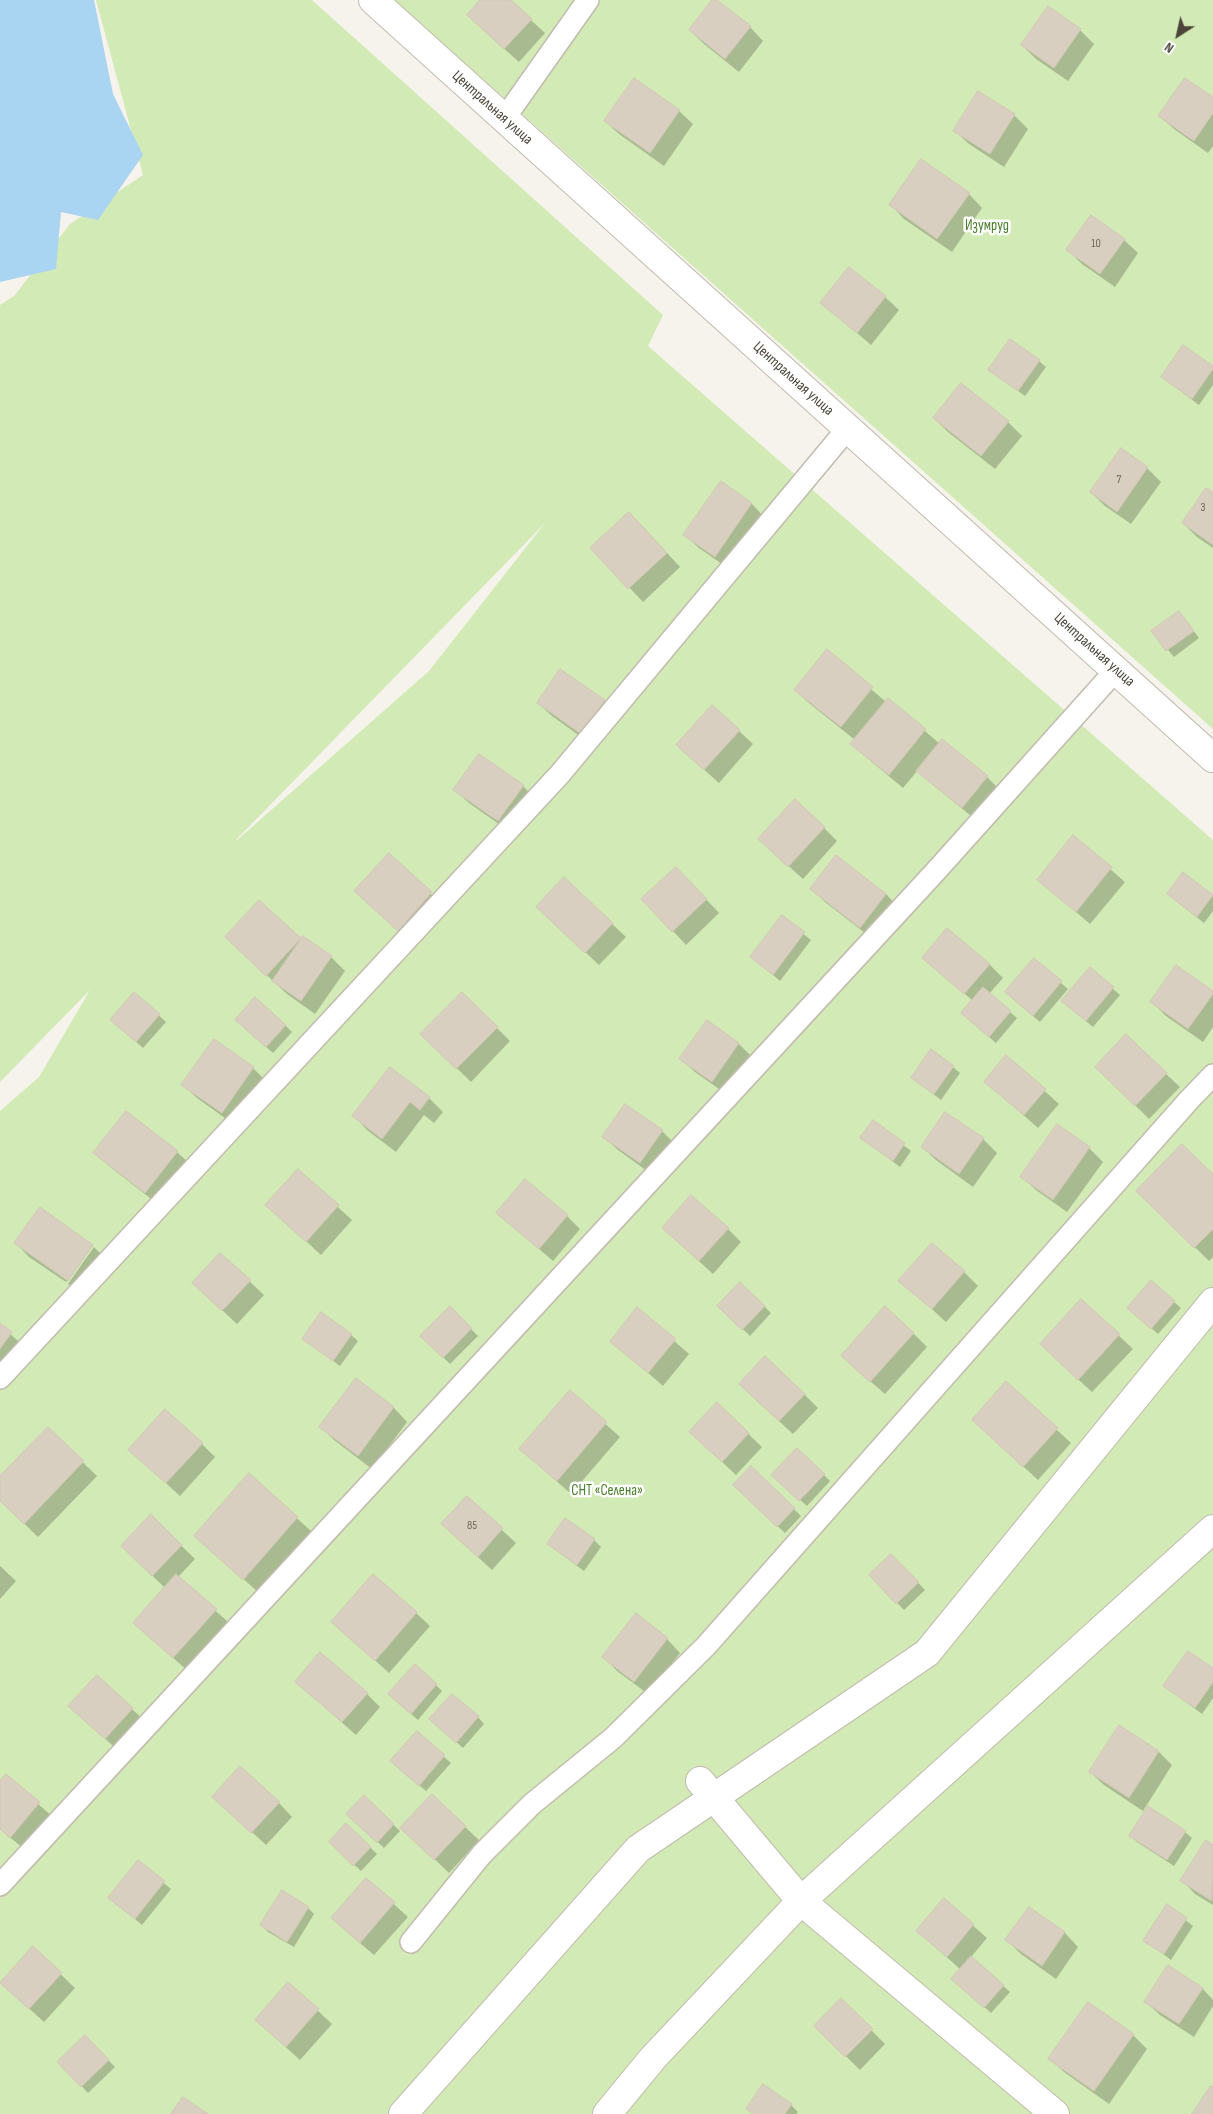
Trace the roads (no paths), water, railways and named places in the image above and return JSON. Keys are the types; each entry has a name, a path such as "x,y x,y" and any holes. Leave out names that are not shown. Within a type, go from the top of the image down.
{"street":[{"name":"Центральная улица","path":"373,0 1213,758"},
{"path":"403,2114 638,1849 706,1790 927,1653 1213,1302"},
{"path":"607,2114 653,2058 801,1901 1213,1529"},
{"path":"706,1790 801,1901 1055,2114"}],"lane":[{"path":"504,119 588,0"},
{"path":"0,1378 560,774 848,428"},
{"path":"0,1884 936,871 1116,670"},
{"path":"411,1942 482,1854 532,1804 613,1738 706,1646 1213,1075"}],"water":[{"path":"0,0 94,0 113,94 143,155 98,220 61,212 56,269 0,282"}],"park label":[{"name":"Изумруд","path":"987,226"},
{"name":"СНТ «Селена»","path":"607,1491"}]}
